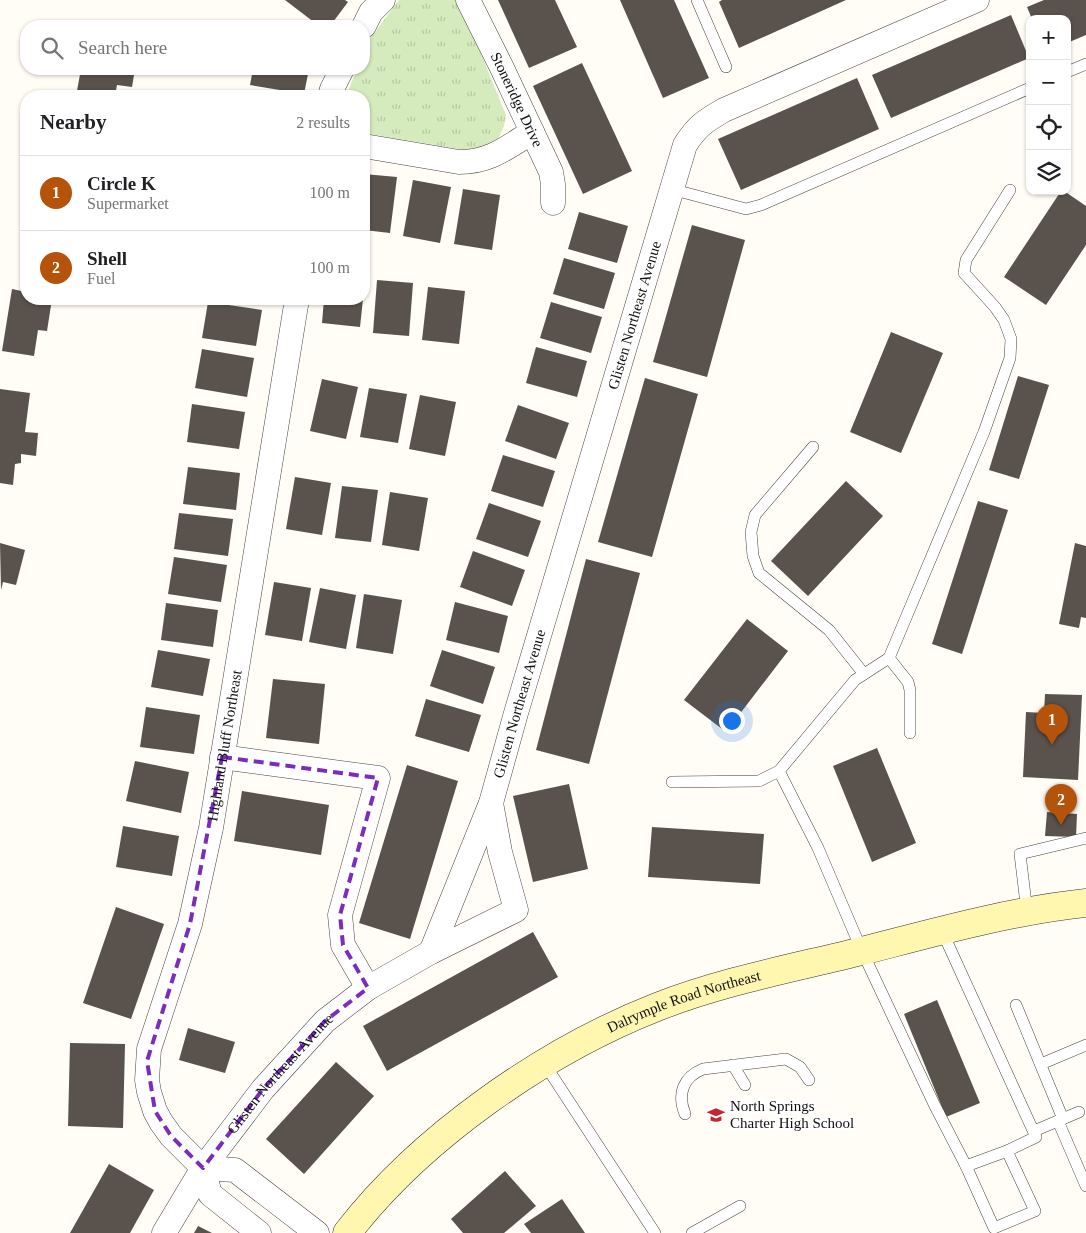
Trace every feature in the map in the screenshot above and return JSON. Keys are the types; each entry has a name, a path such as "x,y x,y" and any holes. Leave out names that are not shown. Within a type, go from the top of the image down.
{"street":[{"path":"367,20 371,12 382,0"},
{"name":"Stoneridge Drive","path":"468,0 550,172 553,184 553,203"},
{"name":"Glisten Northeast Avenue","path":"431,952 491,803 685,145 694,131 704,121 733,106 977,0"},
{"path":"332,90 339,75"},
{"path":"370,147 458,162 474,162 490,158 532,132"},
{"name":"Highland Bluff Northeast","path":"259,1233 210,1194 203,1168 171,1136 155,1111 147,1080 147,1061 149,1049 190,924 211,828 296,305"},
{"path":"222,757 378,778 340,915 343,945 368,988"},
{"name":"Glisten Northeast Avenue","path":"164,1233 203,1168 263,1089 325,1021 368,988 431,952 516,910 500,852 491,803"},
{"name":"Dalrymple Road Northeast","path":"348,1233 357,1220 402,1172 442,1136 494,1096 544,1063 597,1034 658,1007 728,984 942,931 1028,912 1086,903"},
{"path":"203,1168 235,1170 317,1233"}],"lane":[{"path":"697,0 726,67"},
{"path":"1071,70 1086,64"},
{"path":"671,190 746,210 1026,90"},
{"path":"672,782 759,781 779,770 855,680 890,658 984,432 1010,358 1011,339 1004,320 995,306 964,273 966,260 1010,190"},
{"path":"813,447 755,515 751,532 753,556 758,573 830,630 864,674"},
{"path":"890,658 908,682 910,690 910,733"},
{"path":"779,770 818,848 862,951 994,1228 1035,1211 1007,1151"},
{"path":"1028,912 1020,854 1086,838"},
{"path":"942,931 1036,1136 1007,1151 966,1166"},
{"path":"1016,1005 1086,1186"},
{"path":"1040,1064 1086,1045"},
{"path":"685,1114 681,1098 684,1085 691,1075 703,1069 786,1059 800,1067 809,1080"},
{"path":"544,1063 656,1233"},
{"path":"734,1066 745,1085"},
{"path":"1034,1131 1079,1112"},
{"path":"692,1233 740,1206"}],"highlighted area":[{"path":"222,757 378,778 340,915 343,945 368,988 325,1021 263,1089 203,1168 171,1136 155,1111 147,1061 190,924"}],"green space":[{"path":"399,0 459,0 506,115 504,126 498,139 486,146 465,150 370,134 370,90 348,90 355,75 370,75 370,39"}],"building":[{"path":"285,0 345,0 348,2 334,20 311,20"},
{"path":"498,0 555,0 577,47 529,68"},
{"path":"620,0 674,0 709,78 663,98"},
{"path":"722,0 846,0 739,48 719,2"},
{"path":"1044,0 1086,0 1086,35 1071,41 1071,15 1030,15 1027,7"},
{"path":"1011,15 1026,51 1026,59 891,118 872,75"},
{"path":"582,63 632,171 583,194 533,86"},
{"path":"80,75 134,75 132,87 117,85 116,90 77,90"},
{"path":"252,75 308,75 305,90 280,90 250,85"},
{"path":"857,78 879,129 741,190 718,139"},
{"path":"370,175 397,177 390,233 370,231"},
{"path":"413,180 451,187 440,243 403,236"},
{"path":"463,189 500,195 492,250 454,244"},
{"path":"1058,195 1070,195 1086,206 1086,245 1046,305 1004,277"},
{"path":"579,212 628,226 617,263 568,249"},
{"path":"692,225 745,240 707,377 653,362"},
{"path":"564,258 615,273 604,309 553,294"},
{"path":"377,280 413,283 409,336 373,333"},
{"path":"428,287 465,291 459,344 422,340"},
{"path":"12,289 20,291 20,305 51,305 47,331 38,330 34,356 2,351"},
{"path":"551,302 602,317 591,353 540,338"},
{"path":"208,305 228,305 262,310 256,346 202,338"},
{"path":"324,305 362,305 360,327 322,323"},
{"path":"891,332 943,353 901,453 850,432"},
{"path":"536,347 587,361 577,397 526,383"},
{"path":"202,349 254,358 247,397 195,388"},
{"path":"1018,376 1049,385 1019,479 989,470"},
{"path":"645,378 698,394 652,557 598,542"},
{"path":"322,379 358,387 346,439 310,431"},
{"path":"369,388 407,394 398,443 360,437"},
{"path":"0,389 30,393 25,432 38,433 36,456 21,454 21,463 15,464 13,485 0,483"},
{"path":"420,395 456,402 445,456 409,449"},
{"path":"192,404 245,412 239,449 187,442"},
{"path":"518,405 569,423 556,459 505,441"},
{"path":"503,455 555,471 543,507 491,491"},
{"path":"188,467 240,473 236,510 183,504"},
{"path":"295,477 331,483 322,535 286,529"},
{"path":"846,481 883,516 808,596 771,561"},
{"path":"342,486 378,490 371,542 335,538"},
{"path":"390,492 428,498 419,551 382,545"},
{"path":"978,501 1008,510 962,654 932,644"},
{"path":"489,503 541,521 528,557 476,539"},
{"path":"179,513 233,519 228,556 174,549"},
{"path":"0,543 25,550 16,585 3,582 1,590"},
{"path":"1075,543 1086,546 1086,618 1081,617 1079,628 1059,624"},
{"path":"473,551 525,570 512,606 460,587"},
{"path":"174,557 227,565 221,602 168,594"},
{"path":"586,559 640,573 589,764 536,750"},
{"path":"274,582 311,588 302,641 265,635"},
{"path":"320,588 356,595 346,649 309,642"},
{"path":"364,594 402,600 393,654 356,648"},
{"path":"455,602 508,616 499,653 446,640"},
{"path":"166,603 218,610 213,647 161,640"},
{"path":"747,619 788,651 726,732 684,700"},
{"path":"158,650 210,659 203,696 151,687"},
{"path":"442,650 495,667 483,704 430,686"},
{"path":"273,679 325,684 319,744 266,738"},
{"path":"1045,694 1082,695 1078,780 1023,777 1026,712 1044,713"},
{"path":"426,699 481,715 469,752 415,736"},
{"path":"146,707 200,715 194,754 140,747"},
{"path":"877,748 916,843 872,862 833,766"},
{"path":"135,761 189,772 181,813 126,801"},
{"path":"407,765 458,781 410,939 359,923"},
{"path":"569,784 588,869 533,882 513,796"},
{"path":"242,791 329,805 321,855 234,841"},
{"path":"1047,812 1077,814 1076,837 1045,836"},
{"path":"123,826 179,836 172,876 116,867"},
{"path":"652,827 764,834 760,884 648,877"},
{"path":"116,907 164,924 131,1019 83,1003"},
{"path":"533,932 558,977 387,1071 363,1026"},
{"path":"937,1000 980,1103 946,1117 904,1014"},
{"path":"188,1028 235,1042 225,1073 179,1060"},
{"path":"70,1043 125,1044 123,1128 68,1126"},
{"path":"336,1062 374,1096 304,1174 266,1139"},
{"path":"109,1164 154,1190 130,1233 70,1233"},
{"path":"505,1171 536,1206 504,1233 463,1233 451,1219"},
{"path":"562,1199 585,1233 531,1233 524,1224"},
{"path":"198,1226 212,1233 194,1233"}],"place":[{"name":"Circle K","path":"1052,745"},
{"name":"Shell","path":"1061,825"},
{"name":"North Springs Charter High School","path":"716,1115"}]}
